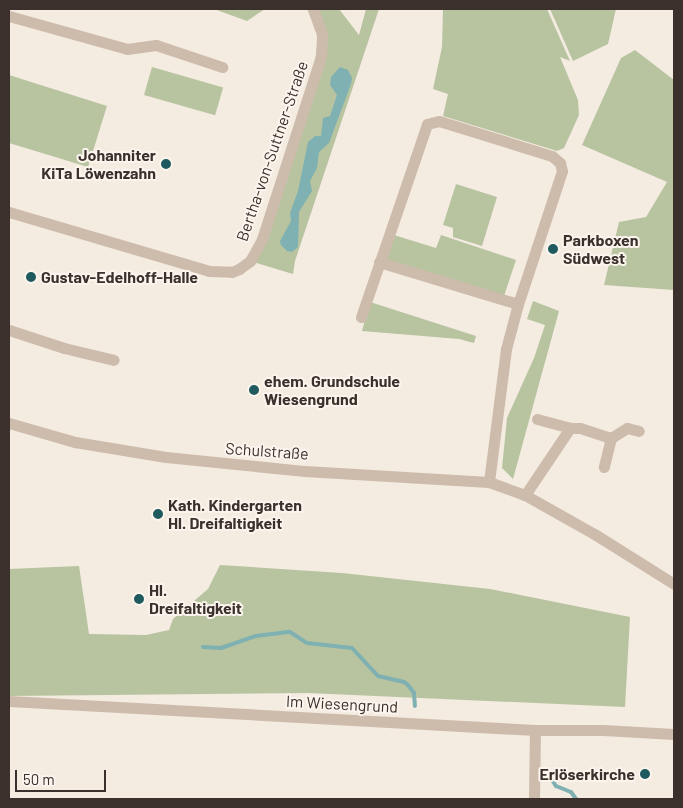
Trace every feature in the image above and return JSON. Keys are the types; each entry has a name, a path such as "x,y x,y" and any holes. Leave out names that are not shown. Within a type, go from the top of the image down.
{"street":[{"name":"Bertha-von-Suttner-Straße","path":"9,212 209,271 232,272 239,269 250,261 262,239 321,56 322,34 313,9"},
{"path":"9,16 127,49 156,45 222,67"},
{"path":"361,317 421,138 428,124 439,120 552,156 560,163 562,171 518,304 506,349 489,482"},
{"path":"379,262 518,304"},
{"path":"9,330 64,348 114,360"},
{"path":"537,419 570,428 580,428 611,438"},
{"name":"Schulstraße","path":"9,424 75,442 166,457 305,470 489,482 525,496 596,536 674,584"},
{"path":"525,496 570,428"},
{"path":"604,467 611,438 627,428 639,431"},
{"name":"Im Wiesengrund","path":"9,701 535,730 603,730 674,734"},
{"path":"534,799 535,730"}],"green space":[{"path":"214,9 265,9 247,21"},
{"path":"318,9 339,9 359,35 366,9 379,9 295,261 293,274 253,262 315,61 320,27"},
{"path":"443,9 547,9 570,61 560,57 578,100 579,115 564,148 557,151 443,116 448,94 433,89 442,47"},
{"path":"550,9 616,9 608,44 573,61"},
{"path":"635,50 674,80 674,290 604,285 619,222 646,217 667,182 582,145 621,58"},
{"path":"152,67 223,87 215,115 144,95"},
{"path":"9,75 107,106 88,167 9,143"},
{"path":"456,184 497,197 482,246 453,237 453,228 443,225"},
{"path":"394,235 436,248 441,235 516,260 502,302 384,262"},
{"path":"533,301 559,311 513,479 502,468 507,418 534,358 545,325 527,319"},
{"path":"370,302 476,336 474,343 459,339 362,331"},
{"path":"220,565 342,573 490,589 630,617 625,707 308,693 9,696 9,569 79,566 89,634 146,635 169,630 173,619 208,589"}],"water":[{"path":"340,67 348,70 352,78 351,84 329,143 319,152 317,168 310,181 312,191 299,212 298,247 292,252 287,251 280,241 291,221 290,213 298,191 308,142 315,136 321,136 323,118 330,116 337,95 330,85 331,77"}],"waterway":[{"path":"203,647 221,648 256,636 290,632 307,643 352,648 378,676 404,682 408,685 414,693 415,706"},
{"path":"549,775 556,786 571,792 576,799"}],"place":[{"name":"Johanniter KiTa Löwenzahn","path":"166,164"},
{"name":"Parkboxen Südwest","path":"553,249"},
{"name":"Gustav-Edelhoff-Halle","path":"31,277"},
{"name":"ehem. Grundschule Wiesengrund","path":"254,390"},
{"name":"Kath. Kindergarten Hl. Dreifaltigkeit","path":"158,514"},
{"name":"Hl. Dreifaltigkeit","path":"139,599"},
{"name":"Erlöserkirche","path":"645,774"}]}
